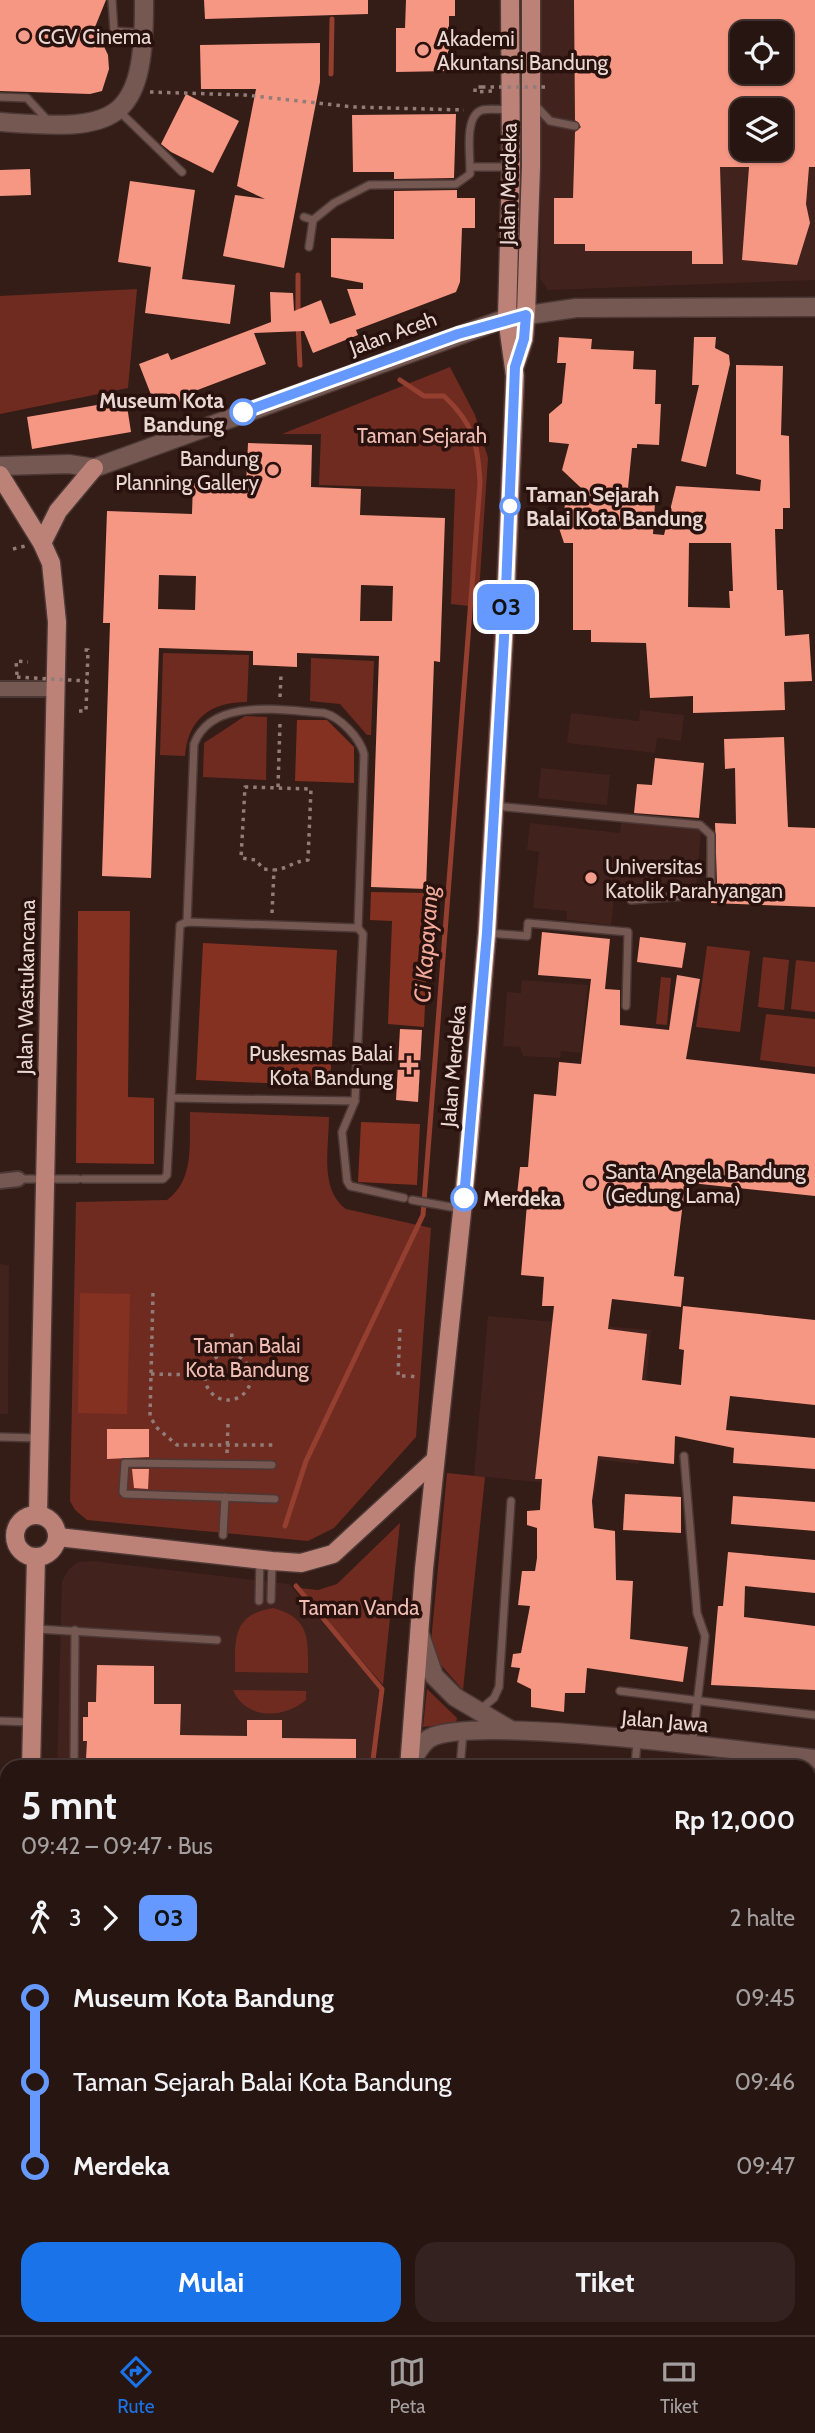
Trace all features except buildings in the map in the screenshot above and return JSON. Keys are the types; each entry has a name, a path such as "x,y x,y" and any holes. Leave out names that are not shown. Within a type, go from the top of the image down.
{"main road":[{"path":"0,122 52,126 94,124 119,111 135,85 144,33 144,0"},
{"name":"Jalan Merdeka","path":"410,1760 435,1460 463,1209 495,806 515,367 507,318 512,167 510,0"},
{"name":"Jalan Merdeka","path":"515,367 524,339 526,315 532,100 531,0"},
{"name":"Jalan Aceh","path":"0,466 59,463 94,468 507,318 576,308 815,307"},
{"path":"42,543 58,511 94,468"},
{"name":"Jalan Wastukancana","path":"0,475 42,543 51,563 55,589 56,690 38,1515"},
{"path":"58,1537 222,1544 266,1560 301,1563 333,1554 435,1460"},
{"path":"38,1515 52,1522 58,1537 49,1553 37,1557 20,1550 7,1533 25,1517 38,1515"},
{"path":"31,1760 37,1557"},
{"name":"Jalan Jawa","path":"419,1631 434,1676 455,1697 511,1731"},
{"name":"Jalan Jawa","path":"413,1760 428,1739 444,1733 511,1731 815,1759"}],"street":[{"path":"0,689 56,690"},
{"path":"0,1181 18,1179"}],"lane":[{"path":"112,0 114,31 144,33"},
{"path":"0,97 27,98 52,126"},
{"path":"532,100 540,113 550,121 575,126"},
{"path":"309,247 313,220 334,203 369,185 456,184 470,174 471,121 481,110 512,110"},
{"path":"119,111 182,172"},
{"path":"471,167 512,167"},
{"path":"304,217 313,220"},
{"path":"187,922 194,744 197,736 230,712 280,711 332,715 362,745 364,754 358,928 363,934 355,1101 342,1132 347,1181 350,1186 463,1209"},
{"path":"495,806 687,824 707,830 711,835 708,890 701,895 631,900"},
{"path":"18,1179 163,1180 167,1175 170,1158 180,925 187,922 358,928"},
{"path":"487,933 527,936 528,923 628,932 626,1006"},
{"path":"172,1098 355,1101"},
{"path":"0,1437 40,1438"},
{"path":"684,1456 697,1613 705,1636 692,1746"},
{"path":"272,1465 123,1465 125,1494 275,1499"},
{"path":"222,1544 225,1497"},
{"path":"478,1712 494,1698 499,1687 512,1501"},
{"path":"266,1560 271,1600"},
{"path":"259,1601 266,1560"},
{"path":"34,1629 218,1640"},
{"path":"74,1760 75,1630"},
{"path":"620,1691 815,1715"},
{"path":"0,1721 32,1723"},
{"path":"461,1760 463,1732"},
{"path":"636,1760 637,1741"}],"path":[{"path":"496,91 475,92 475,87 545,87"},
{"path":"148,92 245,95 353,107 481,110"},
{"path":"79,711 86,711 88,650 80,650"},
{"path":"28,662 16,661 17,677 87,681"},
{"path":"278,787 281,675"},
{"path":"245,787 311,789 308,860 293,861 284,869 274,870 262,869 256,860 241,858 245,787"},
{"path":"272,925 274,870"},
{"path":"153,1293 150,1416 156,1427 180,1445 275,1446"},
{"path":"400,1329 398,1376 411,1376"},
{"path":"231,1354 232,1331"},
{"path":"231,1354 242,1359 250,1369 248,1387 240,1396 228,1400 216,1396 208,1387 205,1375 214,1359 231,1354"},
{"path":"151,1374 205,1375"},
{"path":"227,1453 228,1424"}],"shaded area":[{"path":"541,0 815,0 815,280 548,290 540,279"},
{"path":"640,710 684,715 681,741 657,738 655,753 567,743 571,713 639,721"},
{"path":"297,720 327,720 354,747 354,783 295,781"},
{"path":"541,768 610,775 607,805 538,798"},
{"path":"621,822 701,829 696,891 616,885 611,925 567,920 567,911 533,908 539,852 527,850 530,823 620,833"},
{"path":"371,892 430,893 424,1027 388,1024 392,921 370,920"},
{"path":"78,911 130,911 128,1097 154,1098 154,1164 76,1163"},
{"path":"203,943 337,950 330,1086 196,1080"},
{"path":"522,980 588,985 581,1053 561,1051 560,1058 523,1056 520,1047 503,1046 507,992 521,993"},
{"path":"361,1122 420,1124 417,1185 358,1182"},
{"path":"0,1264 9,1265 8,1414 0,1414"},
{"path":"80,1293 130,1294 127,1414 78,1413"},
{"path":"488,1316 651,1330 639,1464 600,1460 595,1493 562,1488 561,1484 474,1476"},
{"path":"93,1561 289,1584 380,1688 374,1760 57,1760 62,1581 69,1569 78,1562"}],"green space":[{"path":"137,289 128,388 0,414 0,296"},
{"name":"Taman Sejarah","path":"450,367 475,415 488,458 478,607 451,604 455,489 319,485 321,434 282,434"},
{"path":"163,653 249,655 247,702 222,705 203,715 191,732 185,756 160,755"},
{"path":"311,658 374,661 371,735 367,735 340,704 310,701"},
{"path":"245,716 267,717 266,780 203,777 204,743"},
{"path":"707,946 750,951 740,1032 696,1027"},
{"path":"763,957 789,960 784,1010 758,1007"},
{"path":"796,960 815,962 815,1012 791,1009"},
{"path":"661,977 671,978 667,1025 656,1024"},
{"path":"766,1014 815,1019 815,1067 760,1060"},
{"name":"Taman Balai Kota Bandung","path":"190,1112 329,1117 327,1167 332,1190 338,1201 346,1209 431,1228 416,1437 334,1528 308,1541 87,1520 75,1510 70,1501 76,1202 167,1200 182,1182 189,1160"},
{"path":"447,1473 485,1477 463,1690 440,1664 431,1642"},
{"name":"Taman Vanda","path":"400,1523 383,1685 299,1588 318,1590 337,1584"},
{"path":"273,1608 285,1612 301,1624 307,1641 308,1673 235,1672 236,1638 243,1622 260,1611"},
{"path":"427,1689 457,1718 456,1723 423,1727"},
{"path":"233,1690 306,1691 306,1700 287,1711 266,1713 247,1707"}],"waterway":[{"name":"Ci Kapayang","path":"331,74 332,19"},
{"name":"Ci Kapayang","path":"298,275 298,314"},
{"name":"Ci Kapayang","path":"298,324 300,365"},
{"name":"Ci Kapayang","path":"285,1526 306,1461 423,1215 480,483 476,446 462,416 444,396 424,396 400,380"},
{"name":"Ci Kapayang","path":"296,1586 382,1689 373,1760"}],"bus line":[{"name":"03","path":"243,412 458,334 507,318 526,315 524,339 515,367 504,638 487,933 464,1198"}],"place":[{"name":"CGV Cinema","path":"24,36"},
{"name":"Akademi Akuntansi Bandung","path":"423,50"},
{"name":"Museum Kota Bandung","path":"243,412"},
{"name":"Bandung Planning Gallery","path":"273,470"},
{"name":"Taman Sejarah Balai Kota Bandung","path":"510,506"},
{"name":"Universitas Katolik Parahyangan","path":"591,878"},
{"name":"Puskesmas Balai Kota Bandung","path":"409,1065"},
{"name":"Santa Angela Bandung (Gedung Lama)","path":"591,1183"},
{"name":"Merdeka","path":"464,1198"}]}
